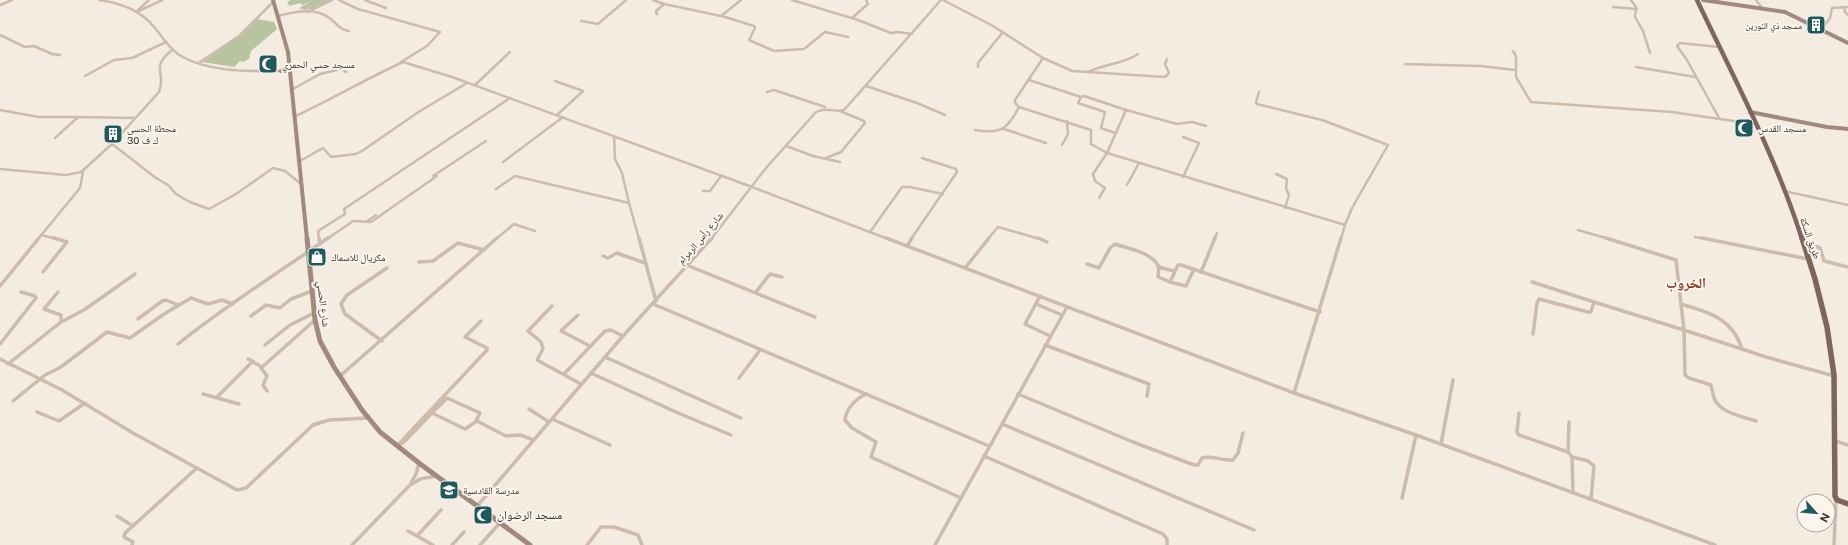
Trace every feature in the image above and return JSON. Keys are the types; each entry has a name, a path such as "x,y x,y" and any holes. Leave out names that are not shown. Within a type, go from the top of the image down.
{"main road":[{"name":"طريق السكة","path":"1697,0 1751,114 1784,191 1810,259 1825,319 1834,376 1836,493"},
{"path":"1836,499 1848,504"}],"street":[{"path":"0,4 8,0"},
{"path":"0,4 12,0"},
{"path":"99,0 120,4 147,18 172,50 200,63 231,68 290,70"},
{"path":"137,12 149,0"},
{"path":"137,12 162,0"},
{"path":"307,12 332,0"},
{"path":"296,116 331,100 370,77 401,62 427,46 440,32 358,9 339,0"},
{"path":"365,0 386,8"},
{"path":"581,21 598,24 626,0"},
{"path":"653,0 664,4 722,16 754,26 749,40 774,51 806,48 825,32 848,37"},
{"path":"722,16 741,0"},
{"path":"792,0 852,18 891,33 898,32 912,34"},
{"path":"852,18 868,4 866,0"},
{"path":"840,111 852,103 942,0 1003,32 1043,58 1070,70 1165,77 1169,74 1165,64 1167,59"},
{"path":"1631,0 1637,9 1635,17 1650,53"},
{"path":"1703,0 1785,12 1820,31 1848,43"},
{"path":"1756,0 1762,8"},
{"path":"200,63 239,36 273,1"},
{"name":"شارع الحسي","path":"273,1 288,52 290,65 303,184 314,313 320,341 340,376 368,418 380,432 436,476 530,545"},
{"path":"657,14 656,11 664,4"},
{"path":"1613,7 1637,9"},
{"path":"1844,7 1845,12 1848,15"},
{"path":"1820,31 1830,18 1832,8 1848,7"},
{"path":"278,16 295,11 325,14 342,30 349,31"},
{"path":"978,67 978,63 1003,32"},
{"path":"0,34 25,47 34,46 52,54 60,55"},
{"path":"85,76 114,60 132,58 166,42"},
{"path":"1719,47 1680,43 1678,44 1677,48 1687,60 1695,77 1719,118"},
{"path":"70,176 84,170 112,144 160,89 162,84 158,69 159,64 172,50"},
{"path":"1513,51 1515,54 1515,74 1531,102 1672,112 1754,124"},
{"path":"475,85 510,52"},
{"path":"1088,72 1098,67 1131,59 1138,54"},
{"path":"1043,58 1015,100 1015,103 1019,107 1067,121 1091,130 1090,142 1107,153 1345,225"},
{"path":"401,62 467,82 557,115 1294,393 1416,434 1715,545"},
{"path":"1405,64 1481,66 1515,70"},
{"path":"281,70 290,65"},
{"path":"1636,67 1695,77"},
{"path":"293,89 323,72 341,69 346,72"},
{"path":"1029,80 1081,97 1086,97 1177,124 1192,122 1206,126"},
{"path":"555,81 582,91 557,115"},
{"path":"300,161 323,148 331,156 358,153 420,111 467,82"},
{"path":"866,86 918,103 945,116"},
{"path":"767,92 774,90 840,111 864,121 865,123 841,152 826,158"},
{"path":"1259,92 1256,102 1257,104 1322,120 1388,145 1352,208 1345,225 1320,312 1294,393"},
{"path":"1081,97 1078,104 1105,112 1101,128 1115,133"},
{"path":"320,244 318,231 345,214 344,209 510,98"},
{"path":"975,130 996,133 1004,129 1019,107"},
{"name":"شارع رأس الرمرام","path":"478,506 623,336 689,266 751,187 786,146 816,112 821,108 827,108"},
{"path":"0,110 38,117 134,118"},
{"path":"1099,198 1106,188 1095,181 1093,177 1107,153 1126,110"},
{"path":"1751,114 1848,129"},
{"path":"55,138 78,117"},
{"path":"503,162 563,118"},
{"path":"1062,145 1068,137 1070,129 1067,121"},
{"path":"1004,129 1046,143"},
{"path":"614,136 615,159 622,173 655,303 760,350 866,393 989,446"},
{"path":"1183,137 1199,143 1183,177"},
{"path":"366,222 486,141"},
{"path":"112,144 156,178 168,185 173,192 180,197 209,209 236,194 273,168 278,168 303,184"},
{"path":"786,146 813,156 840,162"},
{"path":"907,246 958,170 922,158"},
{"path":"1127,185 1139,163"},
{"path":"0,169 82,178"},
{"path":"0,286 82,186 84,170"},
{"path":"1276,174 1287,178 1286,188 1289,195 1285,208"},
{"path":"178,344 209,319 353,221 359,220 371,222 437,176"},
{"path":"496,189 515,176 629,203"},
{"path":"703,191 710,191 721,176"},
{"path":"870,232 902,187 910,187 943,194"},
{"path":"1784,191 1848,205"},
{"path":"340,376 382,341 422,303 515,224 535,230"},
{"path":"965,268 998,227 1026,234 1047,242"},
{"path":"1578,230 1676,260 1684,330 1685,375 1689,378 1711,385 1715,401 1725,409 1756,421"},
{"path":"1201,272 1217,233"},
{"path":"41,235 67,242 43,272"},
{"path":"1695,238 1810,259"},
{"path":"1803,242 1820,248 1824,261 1848,267"},
{"path":"419,262 427,262 438,259 458,243 484,250"},
{"path":"1087,264 1099,268 1110,248 1115,244 1138,251 1156,262 1158,266 1158,277 1170,282 1186,286 1194,269"},
{"path":"603,256 608,258 617,252 645,263"},
{"path":"1170,282 1174,271 1178,265 1181,265 1320,312"},
{"path":"689,266 815,317"},
{"path":"1158,266 1174,271"},
{"path":"382,341 345,314 341,304 347,295 387,268"},
{"path":"8,364 61,322 84,310 135,274"},
{"path":"756,292 770,274 782,277"},
{"path":"1532,282 1742,349 1834,376"},
{"path":"251,316 266,305 280,308 291,299 312,291"},
{"path":"0,344 36,298 21,292"},
{"path":"58,292 44,309 61,315 61,322"},
{"path":"1040,296 1025,324 1050,336"},
{"path":"13,401 40,379 61,367 107,332 112,332 125,338 130,338 178,305 193,297 208,304 222,300 233,304"},
{"path":"1533,334 1537,303 1539,299 1588,312 1591,312 1594,302"},
{"path":"138,319 162,301 166,300 178,305"},
{"path":"1036,304 1062,315"},
{"path":"1681,304 1704,311 1721,319 1736,334 1742,349"},
{"path":"552,306 528,331 541,342 543,349 537,360 538,362 581,384"},
{"path":"935,545 1067,307"},
{"path":"265,345 290,325 314,313"},
{"path":"578,315 561,331 590,346"},
{"path":"262,366 315,320"},
{"path":"398,445 439,404 487,350 487,348 465,337 481,321"},
{"path":"564,374 605,331 611,330 623,336"},
{"path":"1045,345 1149,384 1147,396"},
{"path":"739,378 760,350"},
{"path":"605,357 741,418"},
{"path":"0,359 85,403 235,490 246,488 314,425 329,420 368,418"},
{"path":"248,359 262,366"},
{"path":"217,397 253,361"},
{"path":"262,366 261,369 267,376 263,385 267,391"},
{"path":"591,373 672,411 731,435"},
{"path":"1441,444 1453,380"},
{"path":"866,393 854,402 846,411 844,421 876,442 871,457 961,498"},
{"path":"203,394 239,404"},
{"path":"1018,394 1133,442 1194,465 1198,465 1202,458 1209,456 1224,461 1233,460 1238,453 1243,434"},
{"path":"398,445 403,443 439,404 447,398 477,412 480,415 476,421 466,429 432,413"},
{"path":"37,412 59,421 85,403"},
{"path":"529,409 610,445"},
{"path":"1519,413 1517,432 1519,435 1568,452 1572,457 1573,492"},
{"path":"476,421 506,436 520,435 534,440"},
{"path":"1568,452 1569,422"},
{"path":"1002,424 1254,530"},
{"path":"1402,498 1416,434"},
{"path":"1835,441 1848,445"},
{"path":"984,456 1163,534 1167,539 1167,545"},
{"path":"1572,457 1588,461 1594,466 1591,499"},
{"path":"410,485 416,474 419,463"},
{"path":"132,545 133,542 124,536 197,468"},
{"path":"352,545 410,485 420,479 436,476"},
{"path":"417,536 441,510"},
{"path":"117,516 133,526"},
{"path":"480,545 500,523"},
{"path":"587,545 601,527 605,525 613,526 638,536 642,545"},
{"path":"408,531 433,545"},
{"path":"452,545 464,532"},
{"path":"1834,545 1835,533"}],"green space":[{"path":"291,0 328,1 306,10 299,8 312,1 302,5 300,3 289,6 287,2"},
{"path":"257,19 274,22 277,29 251,51 249,59 243,62 240,61 234,67 202,62 239,37"}],"place":[{"name":"مسجد ذي النورين","path":"1816,25"},
{"name":"مسجد حسي الحمري","path":"268,64"},
{"name":"مسجد القدس","path":"1744,128"},
{"name":"محطة الحسي 30 ك ف","path":"113,134"},
{"name":"مكريال للاسماك","path":"317,257"},
{"name":"مدرسة القادسية","path":"449,490"},
{"name":"مسجد الرضوان","path":"483,515"}],"district":[{"name":"الخروب","path":"1686,283"}]}
